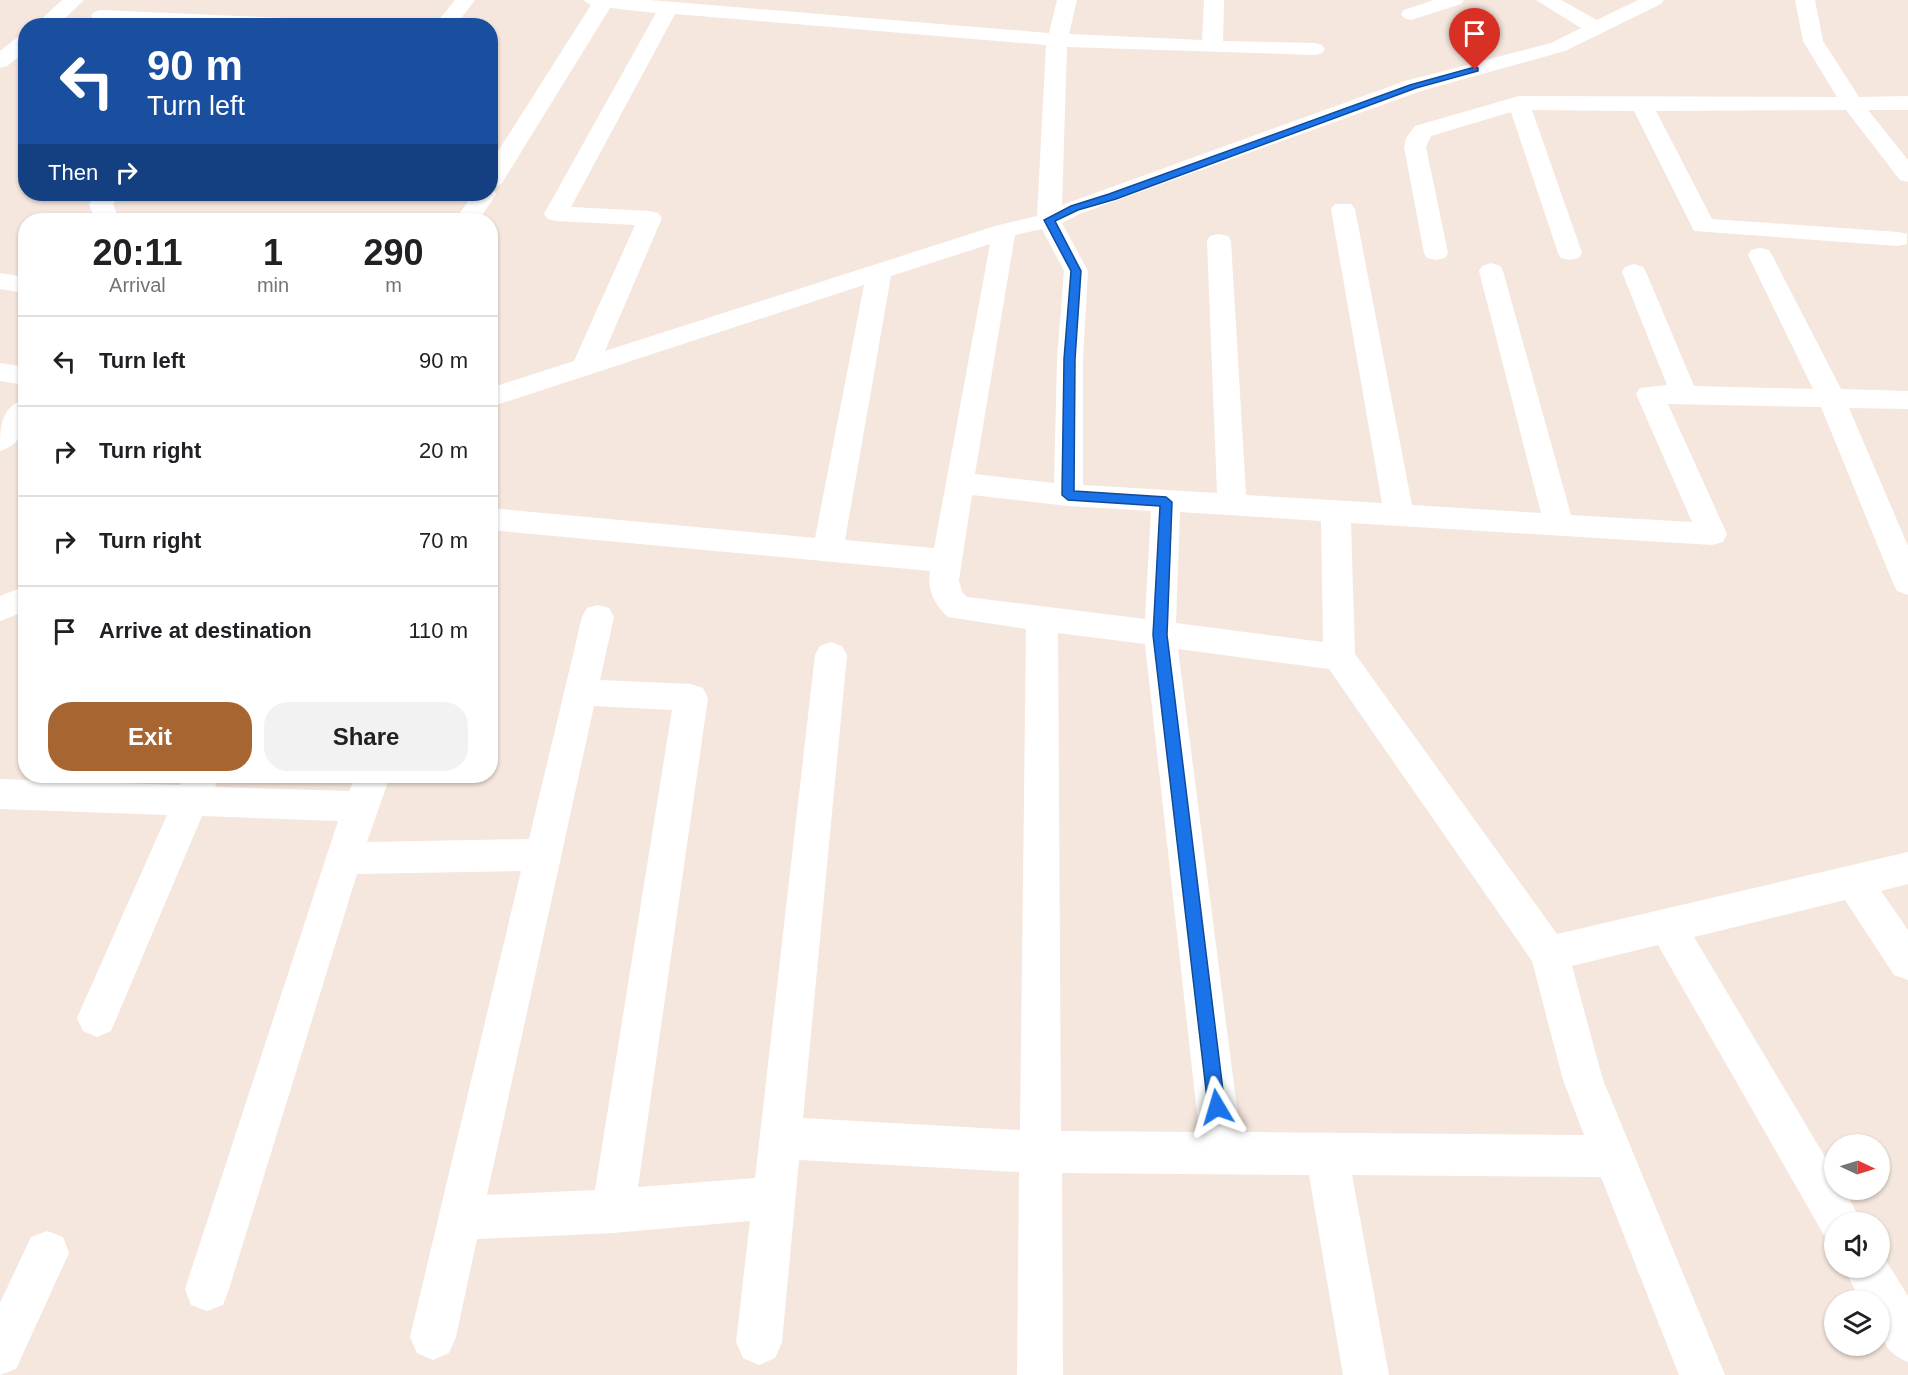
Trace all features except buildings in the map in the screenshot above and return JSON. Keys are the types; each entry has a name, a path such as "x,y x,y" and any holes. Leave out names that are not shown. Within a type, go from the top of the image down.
{"street":[{"path":"53,18 74,0"},
{"path":"80,0 85,7 105,18"},
{"path":"450,18 465,0"},
{"path":"1067,0 1057,40 1049,220 1076,271 1070,359 1068,495"},
{"path":"1212,47 1214,0"},
{"path":"1411,14 1454,0"},
{"path":"1546,0 1597,28"},
{"path":"498,395 1004,231 1049,220 1074,208 1413,86 1557,47 1654,0"},
{"path":"1805,0 1813,41 1853,105 1908,175"},
{"path":"498,169 598,1 1057,40 1315,49"},
{"path":"585,367 650,218 556,214 669,8"},
{"path":"0,62 18,47"},
{"path":"1436,253 1415,147 1417,138 1423,131 1435,126 1519,104 1853,105 1908,103"},
{"path":"1519,104 1570,253"},
{"path":"1642,105 1703,226 1905,243"},
{"path":"1343,209 1399,516"},
{"path":"1004,231 944,580 948,598 959,609 1339,657"},
{"path":"1219,241 1233,506"},
{"path":"1760,255 1830,398 1908,583"},
{"path":"828,550 879,271"},
{"path":"1491,271 1559,525"},
{"path":"1634,272 1684,394"},
{"path":"0,281 18,284"},
{"path":"0,372 18,374"},
{"path":"959,483 1068,495 1166,502 1712,534 1650,394 1908,400"},
{"path":"0,441 18,418"},
{"path":"1166,502 1160,635 1222,1153"},
{"path":"1336,513 1339,657 1549,954 1583,1080 1702,1375"},
{"path":"498,520 947,561"},
{"path":"0,609 18,601"},
{"path":"433,1337 598,617"},
{"path":"1040,1375 1042,620"},
{"path":"759,1342 831,655"},
{"path":"582,692 691,698 614,1211"},
{"path":"97,1018 196,789"},
{"path":"10,797 196,789 367,791 207,1289"},
{"path":"344,858 544,855"},
{"path":"1549,954 1908,868"},
{"path":"1853,881 1908,962"},
{"path":"1667,926 1834,1212"},
{"path":"780,1138 1040,1152 1614,1156"},
{"path":"1327,1154 1366,1375"},
{"path":"460,1218 614,1211 774,1198"},
{"path":"0,1353 47,1252"},
{"path":"1872,1278 1908,1339"}],"route":[{"path":"1217,1107 1160,635 1166,502 1068,495 1070,359 1076,271 1049,220 1074,208 1413,86 1475,70"}]}
